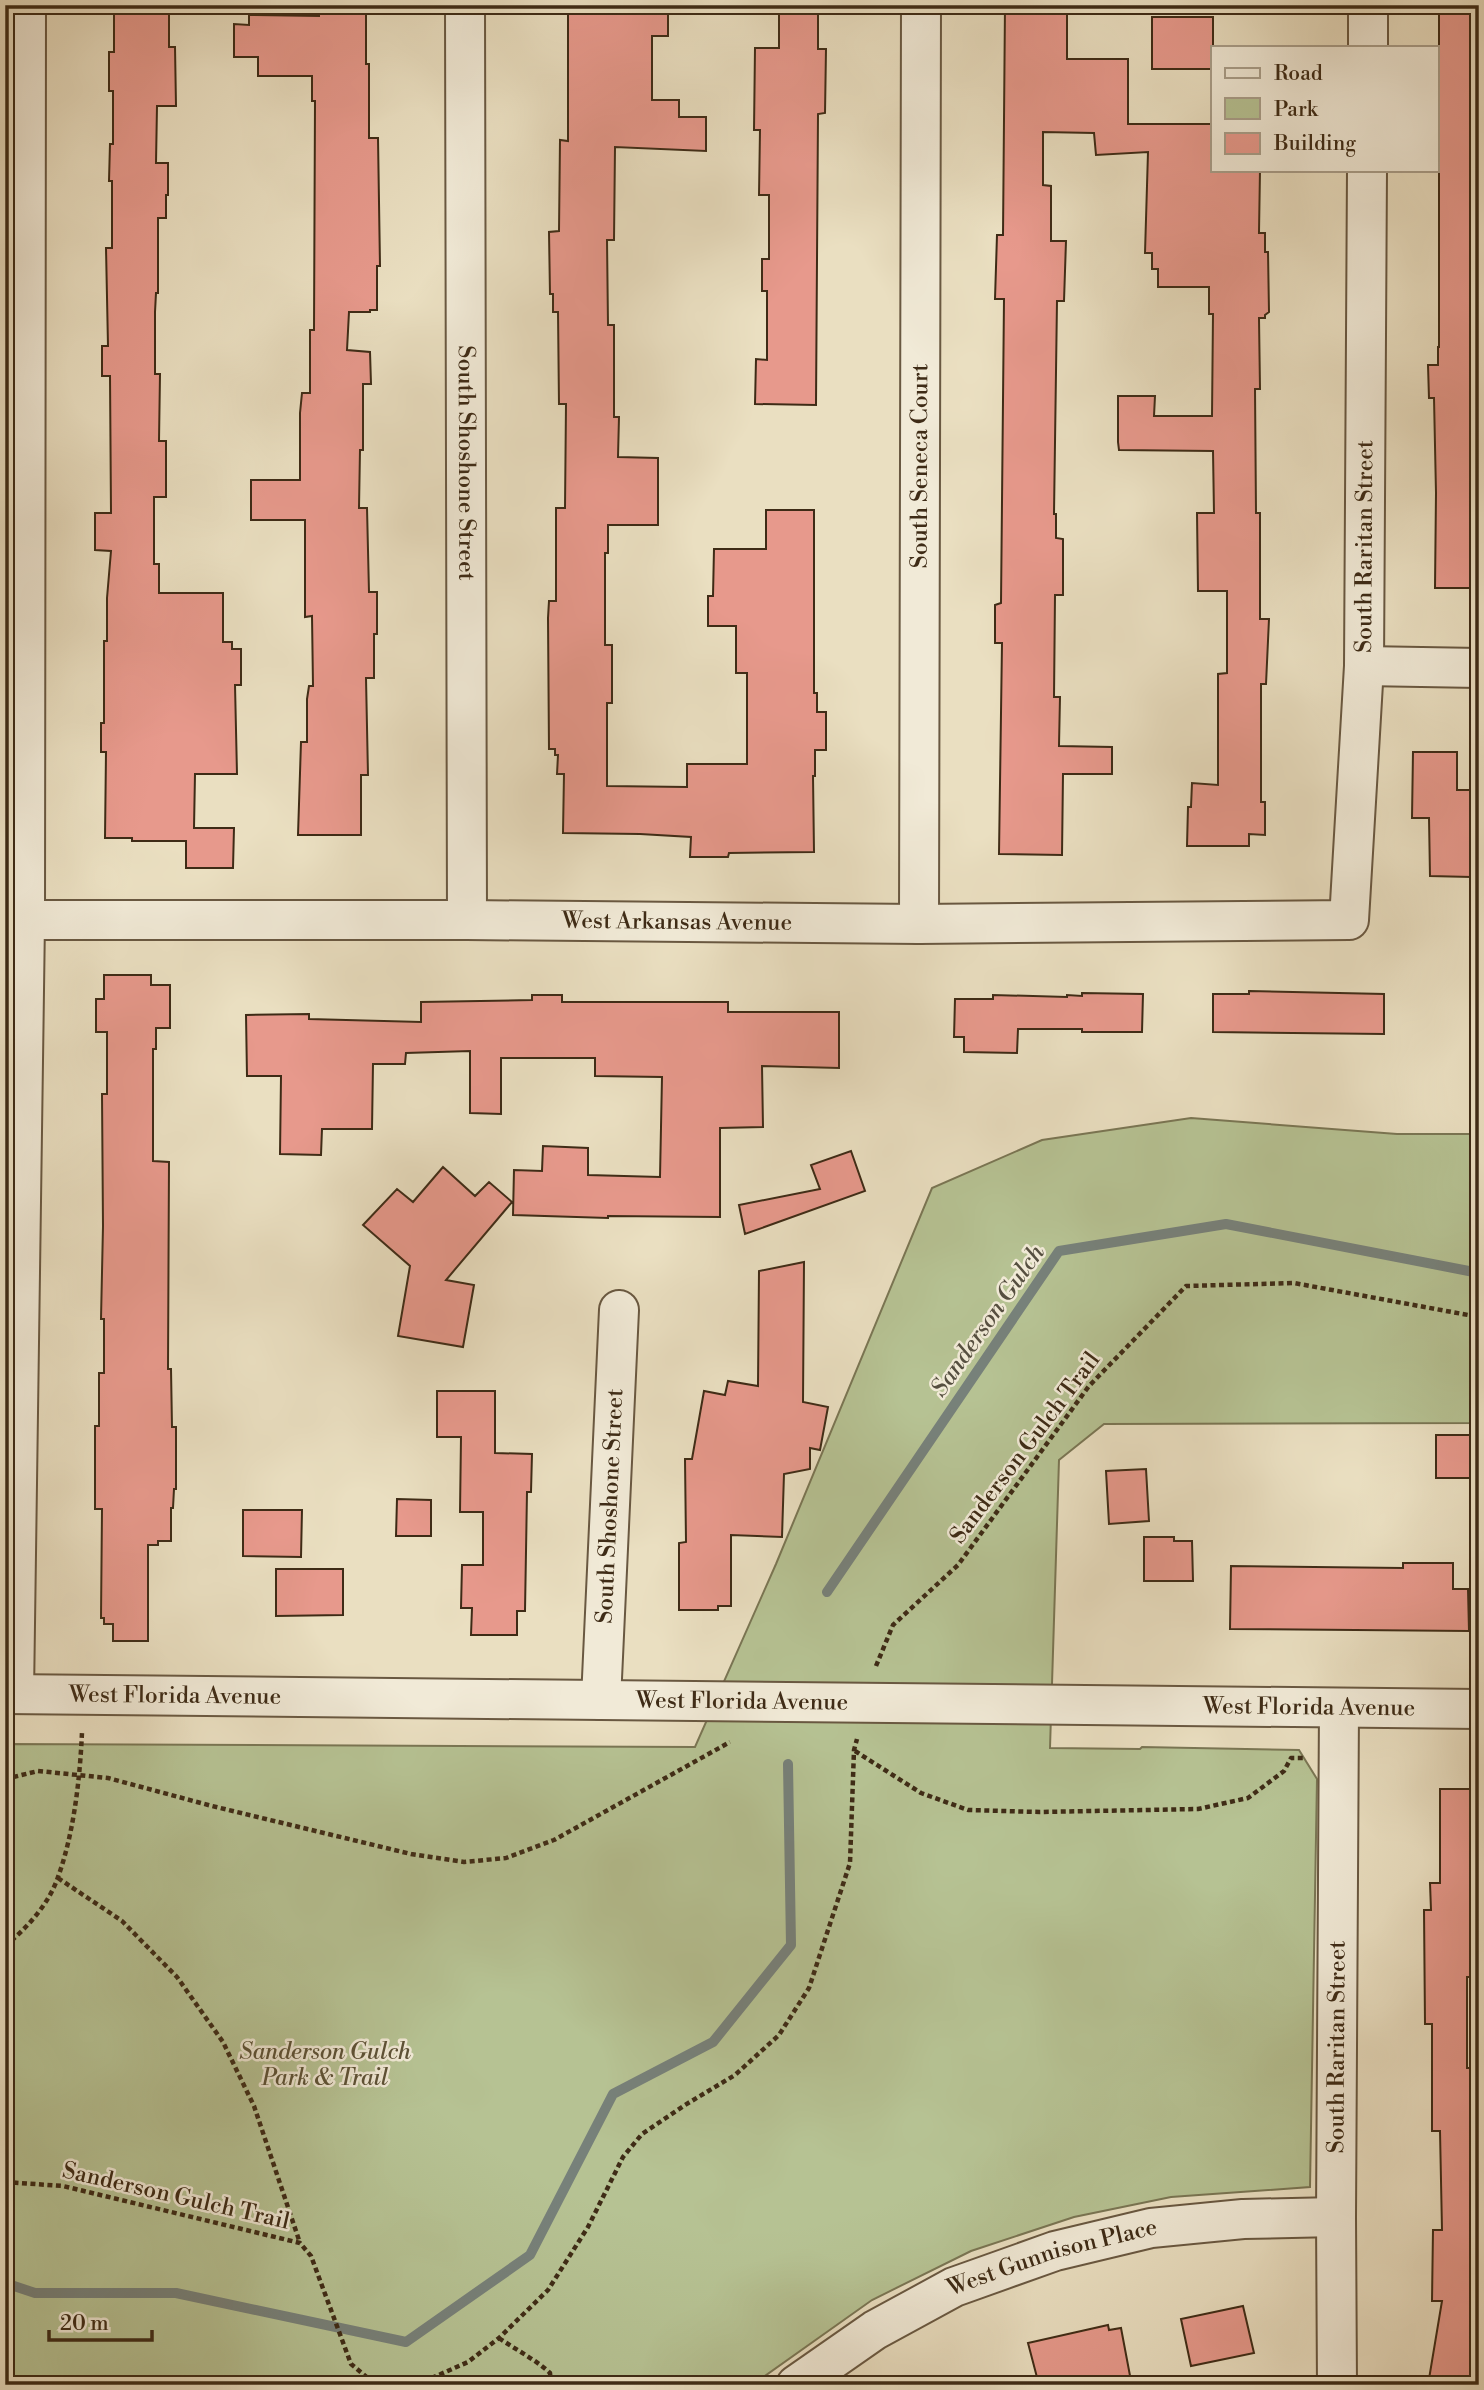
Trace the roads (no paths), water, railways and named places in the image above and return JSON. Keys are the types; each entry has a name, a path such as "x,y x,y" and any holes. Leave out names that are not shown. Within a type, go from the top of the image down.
{"street":[{"path":"10,1694 15,920 26,5"},
{"name":"South Shoshone Street","path":"465,5 467,920"},
{"name":"South Seneca Court","path":"919,924 921,5"},
{"path":"1368,5 1368,46"},
{"name":"South Raritan Street","path":"1349,920 1364,666 1367,172"},
{"path":"1364,666 1479,668"},
{"name":"West Arkansas Avenue","path":"15,920 919,924 1349,920"},
{"name":"South Shoshone Street","path":"601,1700 619,1310"},
{"name":"West Florida Avenue","path":"10,1694 1479,1709"},
{"name":"South Raritan Street","path":"1337,2385 1339,1708"},
{"name":"West Gunnison Place","path":"796,2385 875,2330 954,2287 1055,2251 1151,2228 1243,2219 1336,2217"}],"waterway":[{"name":"Sanderson Gulch","path":"827,1592 1059,1251 1226,1224 1479,1273"},
{"name":"Sanderson Gulch","path":"5,2283 35,2293 176,2293 406,2342 530,2255 613,2094 713,2042 791,1945 788,1764"}],"park label":[{"name":"Sanderson Gulch Park & Trail","path":"325,2065"}]}
